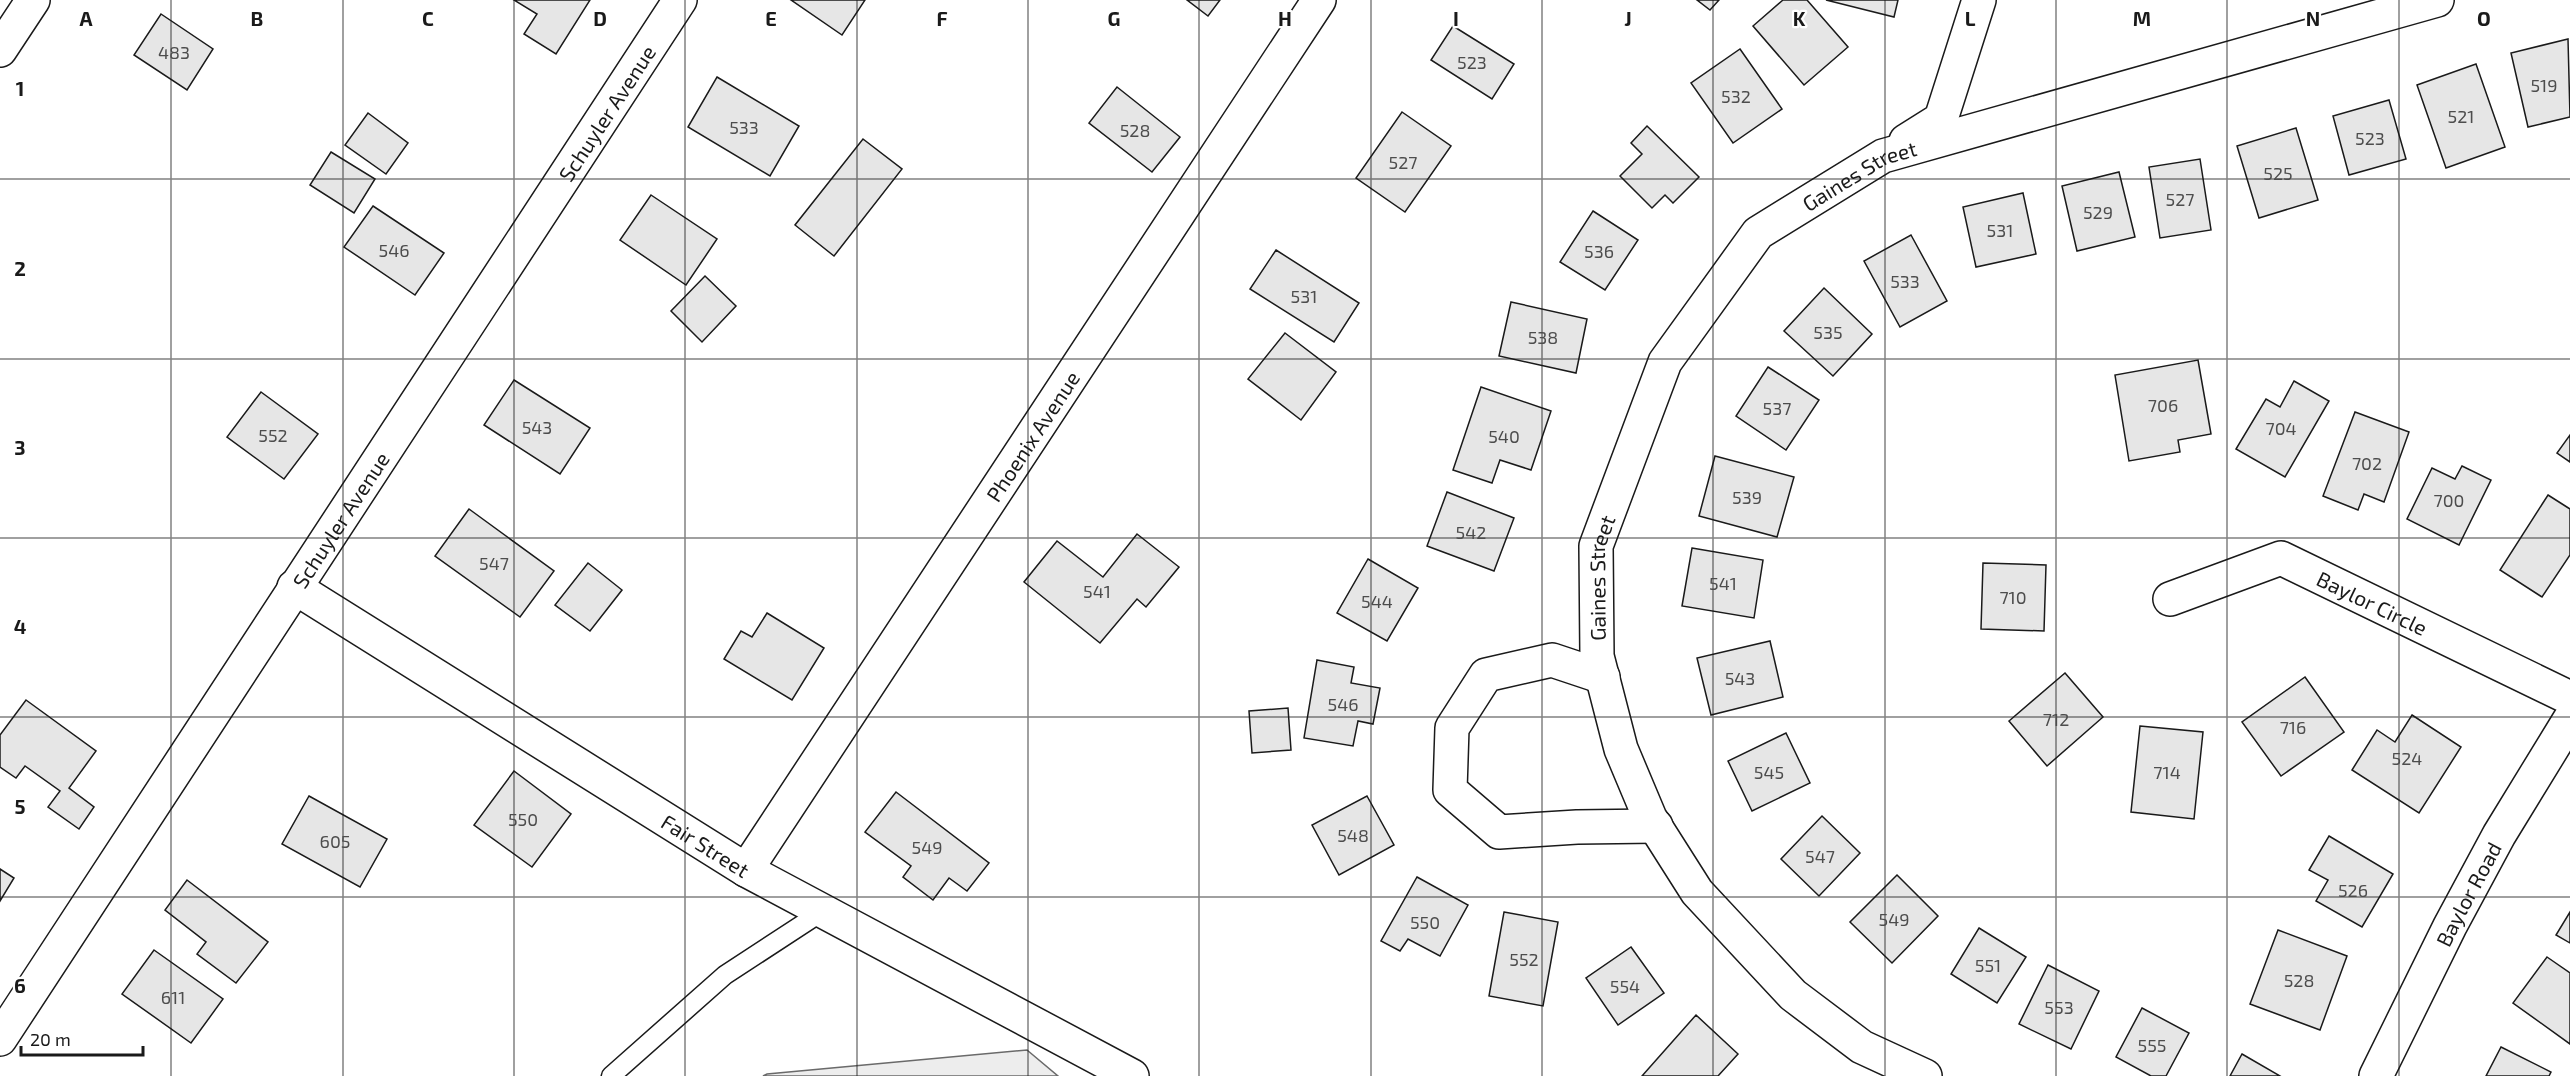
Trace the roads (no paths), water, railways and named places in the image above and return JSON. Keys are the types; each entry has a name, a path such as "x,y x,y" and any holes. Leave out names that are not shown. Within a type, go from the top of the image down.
{"street":[{"path":"0,50 33,0"},
{"name":"Schuyler Avenue","path":"0,1039 680,0"},
{"name":"Phoenix Avenue","path":"746,870 1319,0"},
{"path":"1883,156 1941,119 1979,0"},
{"name":"Gaines Street","path":"1925,1076 1862,1047 1793,995 1697,892 1656,826 1621,749 1597,656 1596,546 1665,362 1758,233 1883,156 2437,0"},
{"name":"Baylor Circle","path":"2170,599 2281,558 2570,698"},
{"name":"Fair Street","path":"294,587 746,870 1132,1076"},
{"name":"Gaines Street","path":"1603,677 1552,660 1486,675 1452,728 1450,790 1499,832 1656,826"},
{"name":"Baylor Road","path":"2376,1076 2450,926 2488,856 2570,719"}],"lane":[{"path":"611,1076 725,975 823,911"}]}
